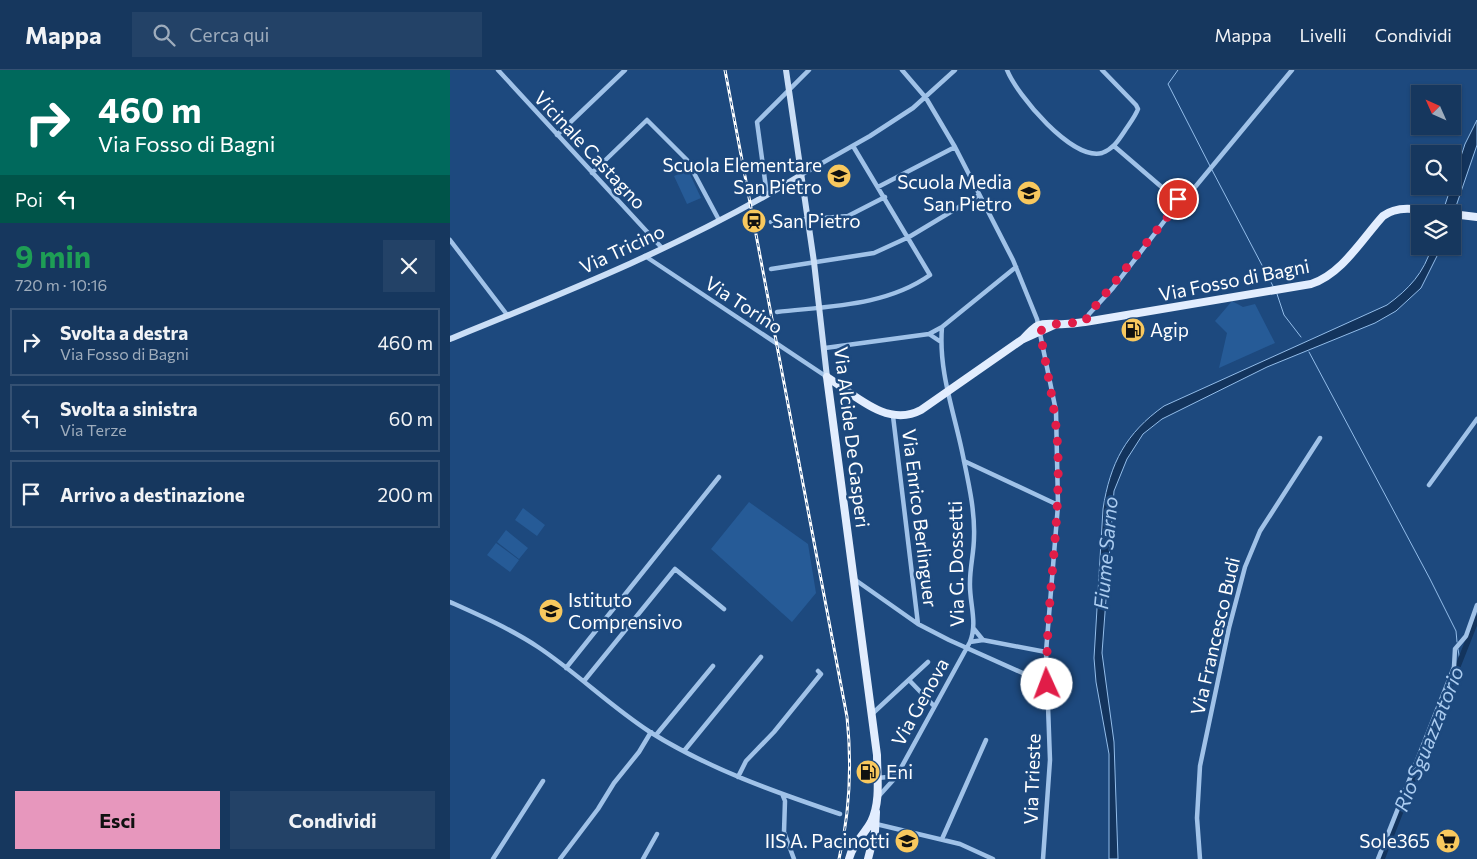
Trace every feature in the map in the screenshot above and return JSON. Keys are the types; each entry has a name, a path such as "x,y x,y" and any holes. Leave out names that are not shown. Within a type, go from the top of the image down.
{"main road":[{"name":"Via Fosso di Bagni","path":"892,416 906,416 918,412 1039,328 1311,284 1328,276 1383,216 1397,209 1411,210"},
{"name":"Via Fosso di Bagni","path":"1461,215 1477,217"},
{"path":"827,377 882,413 892,416"},
{"name":"Via Alcide De Gasperi","path":"827,377 872,714 877,778 876,824 868,859"},
{"name":"Via Alcide De Gasperi","path":"849,859 857,840 867,827 875,809"},
{"path":"857,840 867,837 871,848"}],"street":[{"name":"Vicinale Castagno","path":"498,70 662,248"},
{"path":"557,135 625,70"},
{"name":"Via Alcide De Gasperi","path":"786,70 814,262 827,377"},
{"path":"767,195 757,122 809,70"},
{"name":"Via Trieste","path":"902,70 926,98 954,146 1016,267 1039,328 1056,411 1058,505 1046,652 1050,760 1043,859"},
{"path":"801,175 854,146 926,98 955,70"},
{"path":"1007,70 1016,89 1024,100 1074,146 1093,153 1101,153 1114,146 1138,108 1102,70"},
{"path":"1085,322 1089,314 1113,288 1179,202 1186,198 1292,70"},
{"path":"592,174 647,120 687,160 719,220"},
{"path":"778,312 858,303 887,296 912,288 930,275 854,146"},
{"path":"878,187 954,146"},
{"path":"1114,146 1179,202"},
{"name":"Via Tricino","path":"450,339 646,256 767,195 801,175"},
{"path":"771,269 874,253 909,237 979,195"},
{"path":"771,222 848,216 885,197"},
{"path":"450,240 508,316"},
{"name":"Via Torino","path":"646,256 827,377"},
{"path":"825,348 929,334 942,327 1016,267"},
{"name":"Via G. Dossetti","path":"942,327 941,342 947,392 964,461 974,529 970,581 974,629 966,648"},
{"path":"929,334 941,342"},
{"name":"Via Enrico Berlinguer","path":"892,416 912,558 918,624"},
{"path":"1429,485 1477,419"},
{"name":"Via Francesco Budi","path":"1200,859 1196,818 1200,766 1229,628 1246,567 1260,531 1320,438"},
{"path":"964,461 1058,505"},
{"path":"566,668 719,477"},
{"path":"584,681 675,569 724,609"},
{"path":"854,579 918,624 966,648 1047,684"},
{"path":"450,602 527,640 656,736 738,778 783,796 840,814"},
{"path":"1378,859 1454,667 1456,649 1466,636 1477,605"},
{"path":"974,629 983,640"},
{"path":"970,642 983,640 1046,652"},
{"name":"Via Genova","path":"876,799 900,770 966,648"},
{"path":"684,751 761,657"},
{"path":"872,714 928,662"},
{"path":"656,736 713,666"},
{"path":"738,778 746,761 774,732 821,674 818,671"},
{"path":"909,680 934,706"},
{"path":"560,859 598,809 614,783 639,752 651,732"},
{"path":"942,839 986,740"},
{"name":"Via Genova","path":"877,778 888,777 900,770"},
{"path":"493,859 543,781"},
{"path":"783,796 786,801 784,832 794,859"},
{"path":"876,824 942,839 993,859"},
{"path":"643,859 657,834"}],"shaded area":[{"path":"688,170 701,198 687,204 674,176"},
{"path":"1232,301 1243,307 1255,304 1275,343 1219,368 1227,333 1215,321"},
{"path":"749,502 808,544 816,593 792,622 711,549"},
{"path":"523,508 545,525 537,536 515,520"},
{"path":"506,530 528,548 519,559 497,542"},
{"path":"496,543 519,560 510,572 487,555"}],"water":[{"path":"1477,120 1477,145 1461,192 1461,156"},
{"path":"1448,195 1460,195 1456,205 1445,205"},
{"name":"Fiume Sarno","path":"1438,255 1421,288 1396,311 1375,323 1267,367 1162,419 1143,434 1127,459 1114,491 1102,653 1114,742 1118,859 1109,859 1109,754 1096,682 1094,658 1103,509 1115,463 1139,427 1164,406 1387,305 1415,280 1429,256"}],"waterway":[{"path":"1178,70 1168,84 1210,166"},
{"path":"1212,170 1274,288"},
{"path":"1277,294 1284,315 1301,337"},
{"path":"1309,352 1430,579 1456,631 1457,642"},
{"name":"Rio Sguazzatorio","path":"1382,859 1477,618"},
{"name":"Rio Sguazzatorio","path":"1458,649 1460,661"}],"railway":[{"path":"725,70 847,717 849,753 848,806 839,859"}],"place":[{"name":"Scuola Elementare San Pietro","path":"839,176"},
{"name":"Scuola Media San Pietro","path":"1029,193"},
{"name":"San Pietro","path":"754,221"},
{"name":"Agip","path":"1133,330"},
{"name":"Istituto Comprensivo","path":"551,611"},
{"name":"Eni","path":"868,772"},
{"name":"IIS A. Pacinotti","path":"907,841"},
{"name":"Sole365","path":"1448,841"}],"route":[{"path":"1047,684 1046,652 1058,505 1058,456 1056,411 1040,331 1056,324 1085,322 1089,314 1113,288 1178,204 1178,199"}]}
